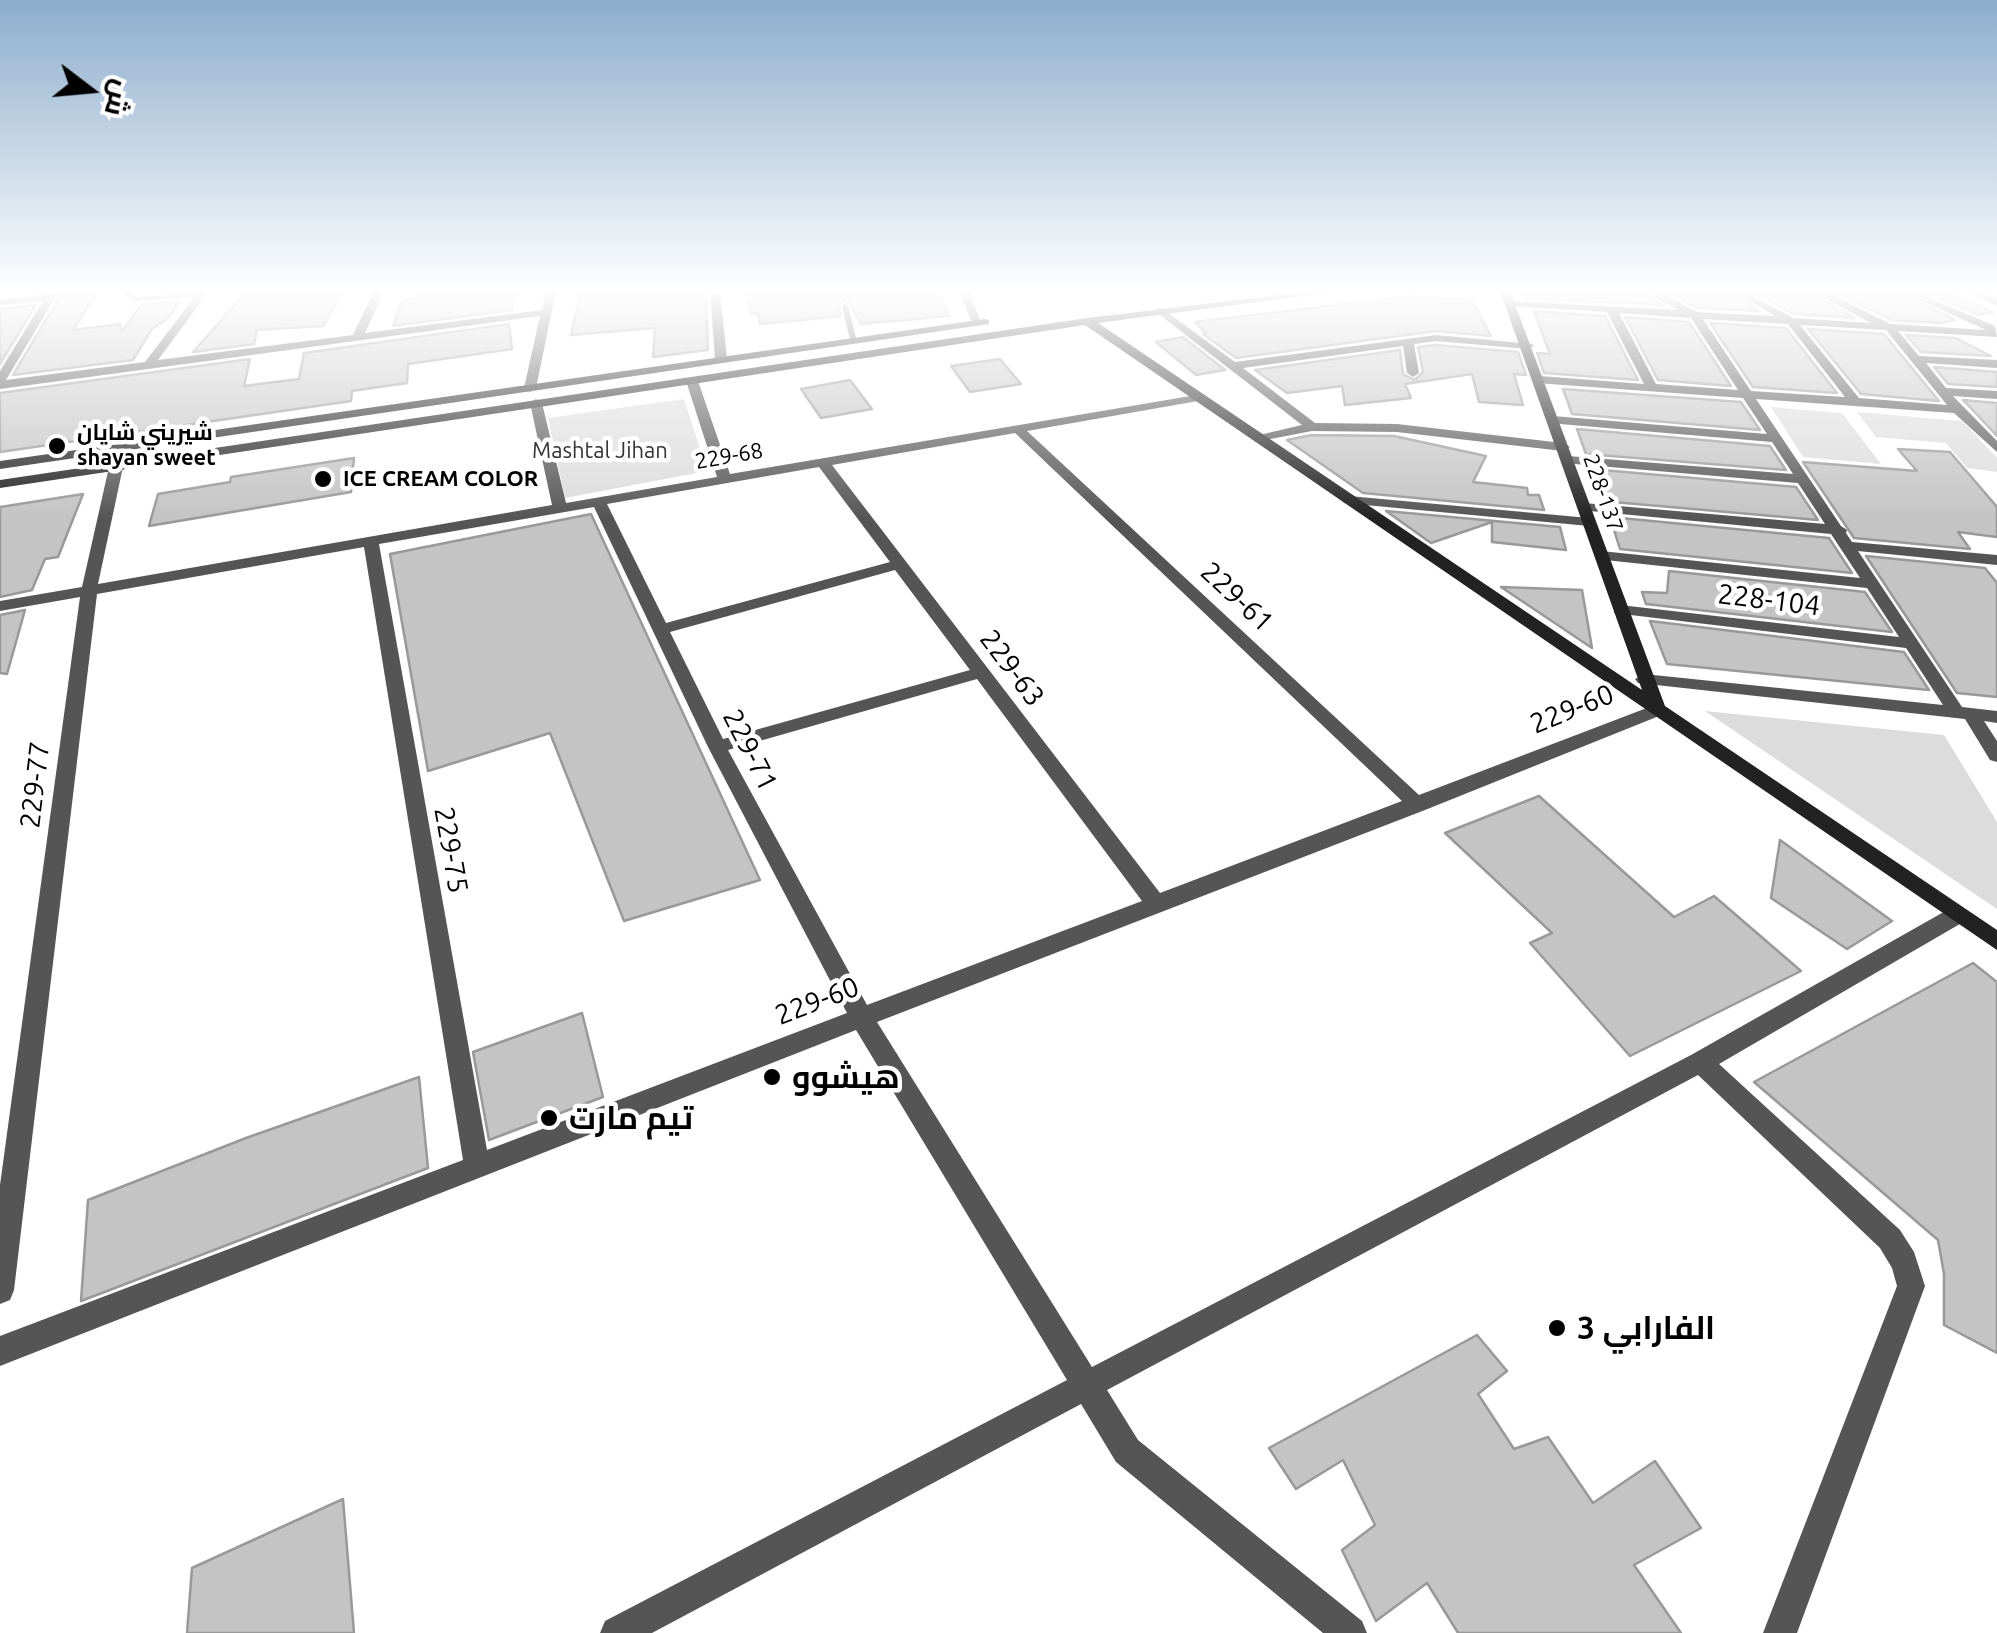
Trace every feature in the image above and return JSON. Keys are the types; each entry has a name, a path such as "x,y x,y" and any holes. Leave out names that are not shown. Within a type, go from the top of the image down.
{"main road":[{"path":"0,464 667,367"},
{"path":"0,484 776,367"},
{"path":"1156,367 1997,941"},
{"name":"228-137","path":"1535,367 1658,710"}],"street":[{"path":"0,383 118,367"},
{"path":"530,388 535,367"},
{"path":"1234,367 1312,428"},
{"path":"1412,367 1413,373"},
{"path":"1641,367 1652,388"},
{"path":"1730,367 1912,644 1997,756"},
{"path":"1828,367 1855,402"},
{"path":"1923,367 1957,409 1997,448"},
{"path":"692,380 724,480"},
{"path":"1540,380 1957,409"},
{"path":"1942,390 1997,394"},
{"name":"229-68","path":"0,606 1198,396"},
{"path":"536,403 560,510"},
{"path":"1554,420 1778,439"},
{"path":"1260,439 1312,428 1397,428 1565,454 1805,479"},
{"name":"229-61","path":"1018,429 1418,805"},
{"path":"1980,430 1997,432"},
{"name":"229-63","path":"823,463 1158,905"},
{"name":"229-77","path":"0,1290 89,590 116,467"},
{"path":"1349,500 1840,530"},
{"name":"229-71","path":"599,502 717,747 862,1018 1127,1450 1350,1633"},
{"name":"229-75","path":"371,542 477,1167"},
{"path":"1850,546 1993,564"},
{"path":"1601,556 1874,584"},
{"path":"660,630 899,564"},
{"name":"228-104","path":"1620,610 1912,644"},
{"path":"717,747 982,672"},
{"path":"1644,679 1997,717"},
{"name":"229-60","path":"0,1351 1658,710"},
{"path":"617,1633 1700,1062 1957,915"},
{"path":"1700,1062 1890,1239 1904,1262 1910,1286 1780,1633"}],"green space":[{"name":"Mashtal Jihan","path":"684,399 707,471 565,498 548,418"},
{"path":"1771,407 1842,413 1881,464 1803,457"},
{"path":"1857,412 1962,421 1997,458 1997,472 1967,468 1946,443 1876,437"},
{"path":"1705,711 1944,735 1997,822 1997,909"}],"building":[{"path":"18,367 75,367 13,375"},
{"path":"190,367 248,367 244,386 299,379 301,367 408,367 407,383 352,391 351,401 0,452 0,393"},
{"path":"952,367 1007,367 1021,384 970,392"},
{"path":"1187,367 1225,370 1196,375"},
{"path":"1402,367 1403,374 1415,380 1423,372 1422,367 1523,367 1526,375 1514,374 1523,405 1479,402 1472,374 1405,384 1411,398 1345,405 1342,386 1287,393 1255,370"},
{"path":"1542,367 1631,367 1638,380 1544,373"},
{"path":"1651,367 1719,367 1731,386 1658,380"},
{"path":"1740,367 1817,367 1837,393 1753,387"},
{"path":"1839,367 1911,367 1939,401 1861,394"},
{"path":"1934,367 1997,372 1997,387 1948,384"},
{"path":"850,380 872,409 821,418 801,389"},
{"path":"1563,389 1741,402 1760,430 1572,414"},
{"path":"1963,400 1997,403 1997,436 1970,407"},
{"path":"1577,429 1770,446 1786,470 1586,454"},
{"path":"1312,435 1394,436 1486,456 1473,482 1527,488 1528,495 1539,495 1544,510 1363,493 1287,440"},
{"path":"1898,449 1950,452 1997,507 1997,537 1958,532 1970,549 1854,538 1803,462 1917,471"},
{"path":"354,458 351,492 149,526 158,494 230,482 231,477"},
{"path":"1591,469 1796,487 1818,520 1602,501"},
{"path":"83,494 58,557 45,559 32,590 0,597 0,507"},
{"path":"1386,511 1560,527 1566,550 1492,542 1492,522 1431,543"},
{"path":"591,514 760,880 624,921 550,733 428,771 390,554"},
{"path":"1610,517 1829,538 1852,573 1620,549"},
{"path":"1866,556 1985,568 1997,583 1997,697 1957,693"},
{"path":"1669,571 1865,592 1892,632 1646,604 1642,592 1667,593"},
{"path":"1501,587 1582,590 1592,648"},
{"path":"25,610 7,674 0,673 0,615"},
{"path":"1650,621 1904,652 1929,690 1667,664"},
{"path":"1539,796 1674,917 1714,896 1801,971 1630,1056 1530,943 1552,933 1445,833"},
{"path":"1780,840 1892,921 1847,949 1771,898"},
{"path":"1973,963 1997,982 1997,1353 1944,1325 1944,1274 1938,1240 1754,1082"},
{"path":"582,1013 603,1097 489,1140 473,1052"},
{"path":"419,1077 428,1168 81,1301 88,1200 246,1138"},
{"path":"1477,1335 1507,1371 1478,1394 1514,1449 1548,1437 1593,1503 1655,1461 1701,1528 1634,1565 1681,1633 1458,1633 1427,1583 1376,1621 1342,1550 1375,1525 1343,1460 1296,1489 1269,1448"},
{"path":"343,1499 354,1633 187,1633 192,1568"}],"place":[{"name":"شيريني شايان shayan sweet","path":"57,446"},
{"name":"ICE CREAM COLOR","path":"323,479"},
{"name":"هيشوو","path":"772,1077"},
{"name":"تیم مارت","path":"549,1118"},
{"name":"الفارابي 3","path":"1557,1328"}]}
